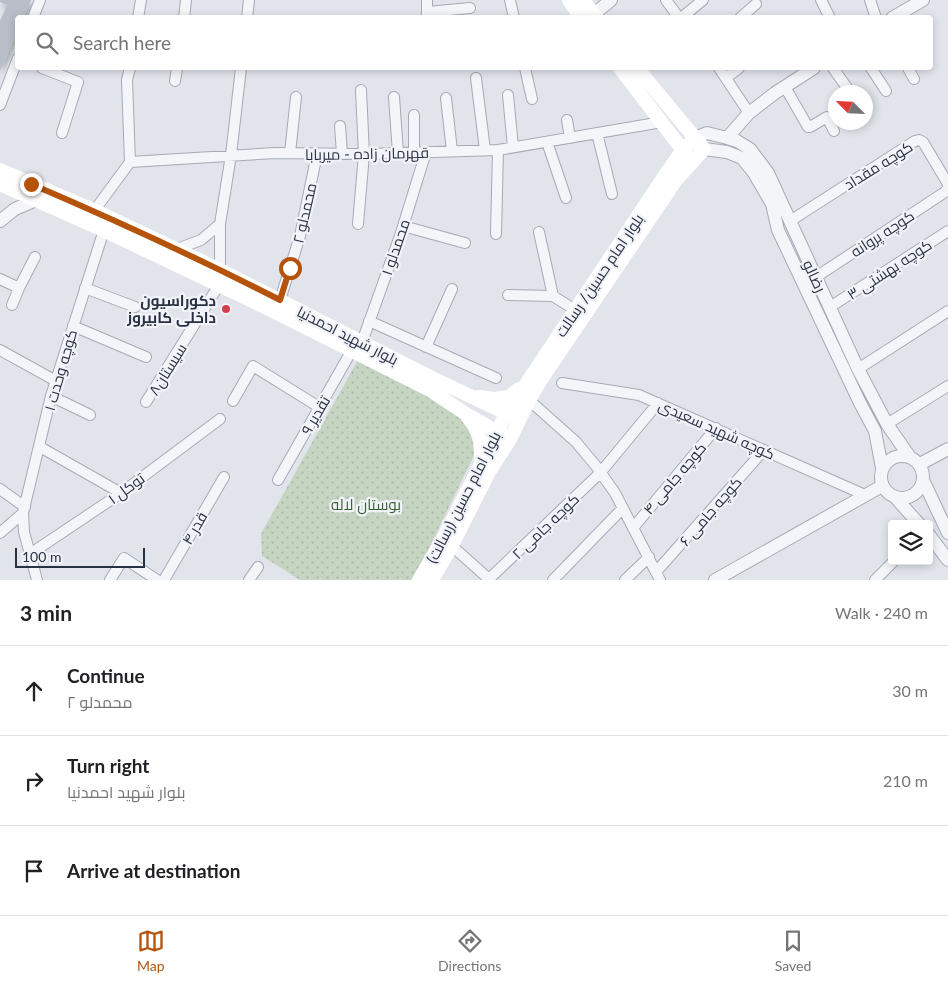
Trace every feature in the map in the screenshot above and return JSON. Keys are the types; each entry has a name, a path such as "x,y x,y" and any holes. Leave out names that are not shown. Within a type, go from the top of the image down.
{"main road":[{"path":"568,0 590,15"},
{"path":"583,0 590,15"},
{"path":"622,70 687,156"},
{"path":"639,70 699,143"},
{"name":"بلوار امام حسین/ رسالت","path":"506,414 668,171 687,156 699,143"},
{"name":"بلوار امام حسین/ رسالت","path":"519,419 542,378 676,180 687,156"},
{"name":"بلوار شهید احمدنیا","path":"0,170 94,211 280,300 510,439"},
{"name":"بلوار شهید احمدنیا","path":"0,184 104,230 219,285 434,379 519,419"},
{"path":"473,397 494,399 509,397 524,385"},
{"path":"466,414 474,425 481,441 481,464"},
{"name":"بلوار امام حسین (رسالت)","path":"418,580 442,541 506,414"},
{"name":"بلوار امام حسین (رسالت)","path":"432,580 452,546 489,472 510,439 519,419"}],"street":[{"path":"34,15 40,0"},
{"path":"138,15 141,0"},
{"path":"184,15 186,0"},
{"path":"247,15 249,0"},
{"path":"427,0 427,15 470,8"},
{"path":"510,0 513,15"},
{"path":"592,15 611,0"},
{"path":"666,0 678,15"},
{"path":"684,15 703,0"},
{"path":"821,0 828,15"},
{"path":"870,0 875,15"},
{"path":"897,15 923,0"},
{"path":"743,15 756,4"},
{"path":"0,106 15,66"},
{"path":"47,70 78,82 62,133"},
{"path":"94,211 130,162 128,80 130,70"},
{"path":"175,81 177,70"},
{"path":"220,270 220,224 231,155 241,70"},
{"path":"525,70 532,99"},
{"path":"720,70 749,113"},
{"path":"726,78 736,70"},
{"path":"728,138 749,113 811,70"},
{"path":"834,70 845,85"},
{"path":"872,70 886,91"},
{"path":"909,70 914,79"},
{"path":"476,78 485,150"},
{"path":"785,87 808,127 827,117 834,131"},
{"path":"358,224 364,154 361,90"},
{"path":"508,95 513,147"},
{"path":"290,153 296,97"},
{"path":"394,97 398,153"},
{"path":"446,98 452,152"},
{"path":"414,114 414,153"},
{"path":"567,120 570,138"},
{"name":"قهرمان زاده - میربابا","path":"130,162 290,153 364,154 498,150 662,122"},
{"path":"340,126 342,154"},
{"path":"597,133 612,194"},
{"name":"رضالو","path":"882,468 874,431 778,230 772,204 754,173 742,158 699,143 707,133 728,138 750,149 768,173 858,369 887,424 909,456"},
{"name":"کوچه مقداد","path":"790,221 915,140 923,142 948,184 948,188"},
{"path":"547,142 566,198"},
{"path":"496,234 498,150"},
{"name":"محمدلو ۱","path":"357,346 369,321 403,226 426,152"},
{"name":"محمدلو ۲","path":"280,300 300,236 316,154"},
{"name":"کوچه پروانه","path":"816,277 945,192 948,188"},
{"path":"0,221 15,209 36,200"},
{"path":"176,250 202,240 220,224"},
{"path":"403,226 465,243"},
{"name":"کوچه وحدت ۱","path":"24,510 51,396 104,230"},
{"name":"کوچه بهشتی ۳","path":"830,307 948,231"},
{"path":"539,232 553,296"},
{"path":"12,305 35,257"},
{"path":"0,279 19,288"},
{"name":"سیستان۸","path":"146,402 219,285"},
{"path":"85,288 135,307"},
{"path":"426,346 452,289"},
{"path":"508,295 553,296 575,310"},
{"path":"858,369 948,312"},
{"path":"369,321 496,378"},
{"path":"73,326 146,357"},
{"name":"۹ تقدیر","path":"278,480 319,407 357,346"},
{"path":"0,350 56,381"},
{"path":"233,401 253,366 319,407"},
{"name":"کوچه شهید سعیدی","path":"562,383 639,395 865,495"},
{"path":"887,424 948,386"},
{"path":"51,396 90,415"},
{"path":"530,400 576,442 596,466 615,493 658,576"},
{"name":"کوچه جامی ۲","path":"490,580 600,472 658,403"},
{"name":"توکل ۱","path":"30,554 121,493 220,419"},
{"name":"کوچه جامی ۴","path":"633,528 716,428"},
{"path":"878,449 884,451 891,450 896,446 898,440"},
{"path":"40,447 121,493"},
{"path":"920,464 948,449"},
{"name":"کوچه جامی ۶","path":"658,576 764,450"},
{"path":"898,455 909,456 920,464 923,480 920,489 913,495 904,498 895,497 887,493 882,486 880,477 882,468 888,459 898,455"},
{"name":"قدر ۴","path":"164,580 224,476"},
{"path":"923,480 948,534"},
{"path":"715,580 882,486"},
{"path":"0,489 24,510 24,532 36,579"},
{"path":"895,497 915,520"},
{"path":"553,580 623,508"},
{"path":"0,534 24,510"},
{"path":"933,541 948,560"},
{"path":"452,546 490,580"},
{"path":"625,580 649,557"},
{"path":"110,580 124,558 157,580"},
{"path":"875,580 890,565"},
{"path":"249,580 258,567"}],"green space":[{"name":"بوستان لاله","path":"358,360 445,403 468,428 476,451 421,565 411,580 300,580 262,556 261,534"}],"building":[{"path":"0,0 31,0 24,15 15,15 15,37 0,71 0,21 7,5 0,2"}],"place":[{"name":"دکوراسیون داخلی کابیروز","path":"226,309"}],"route":[{"path":"31,184 102,214 280,300 290,268"}]}
